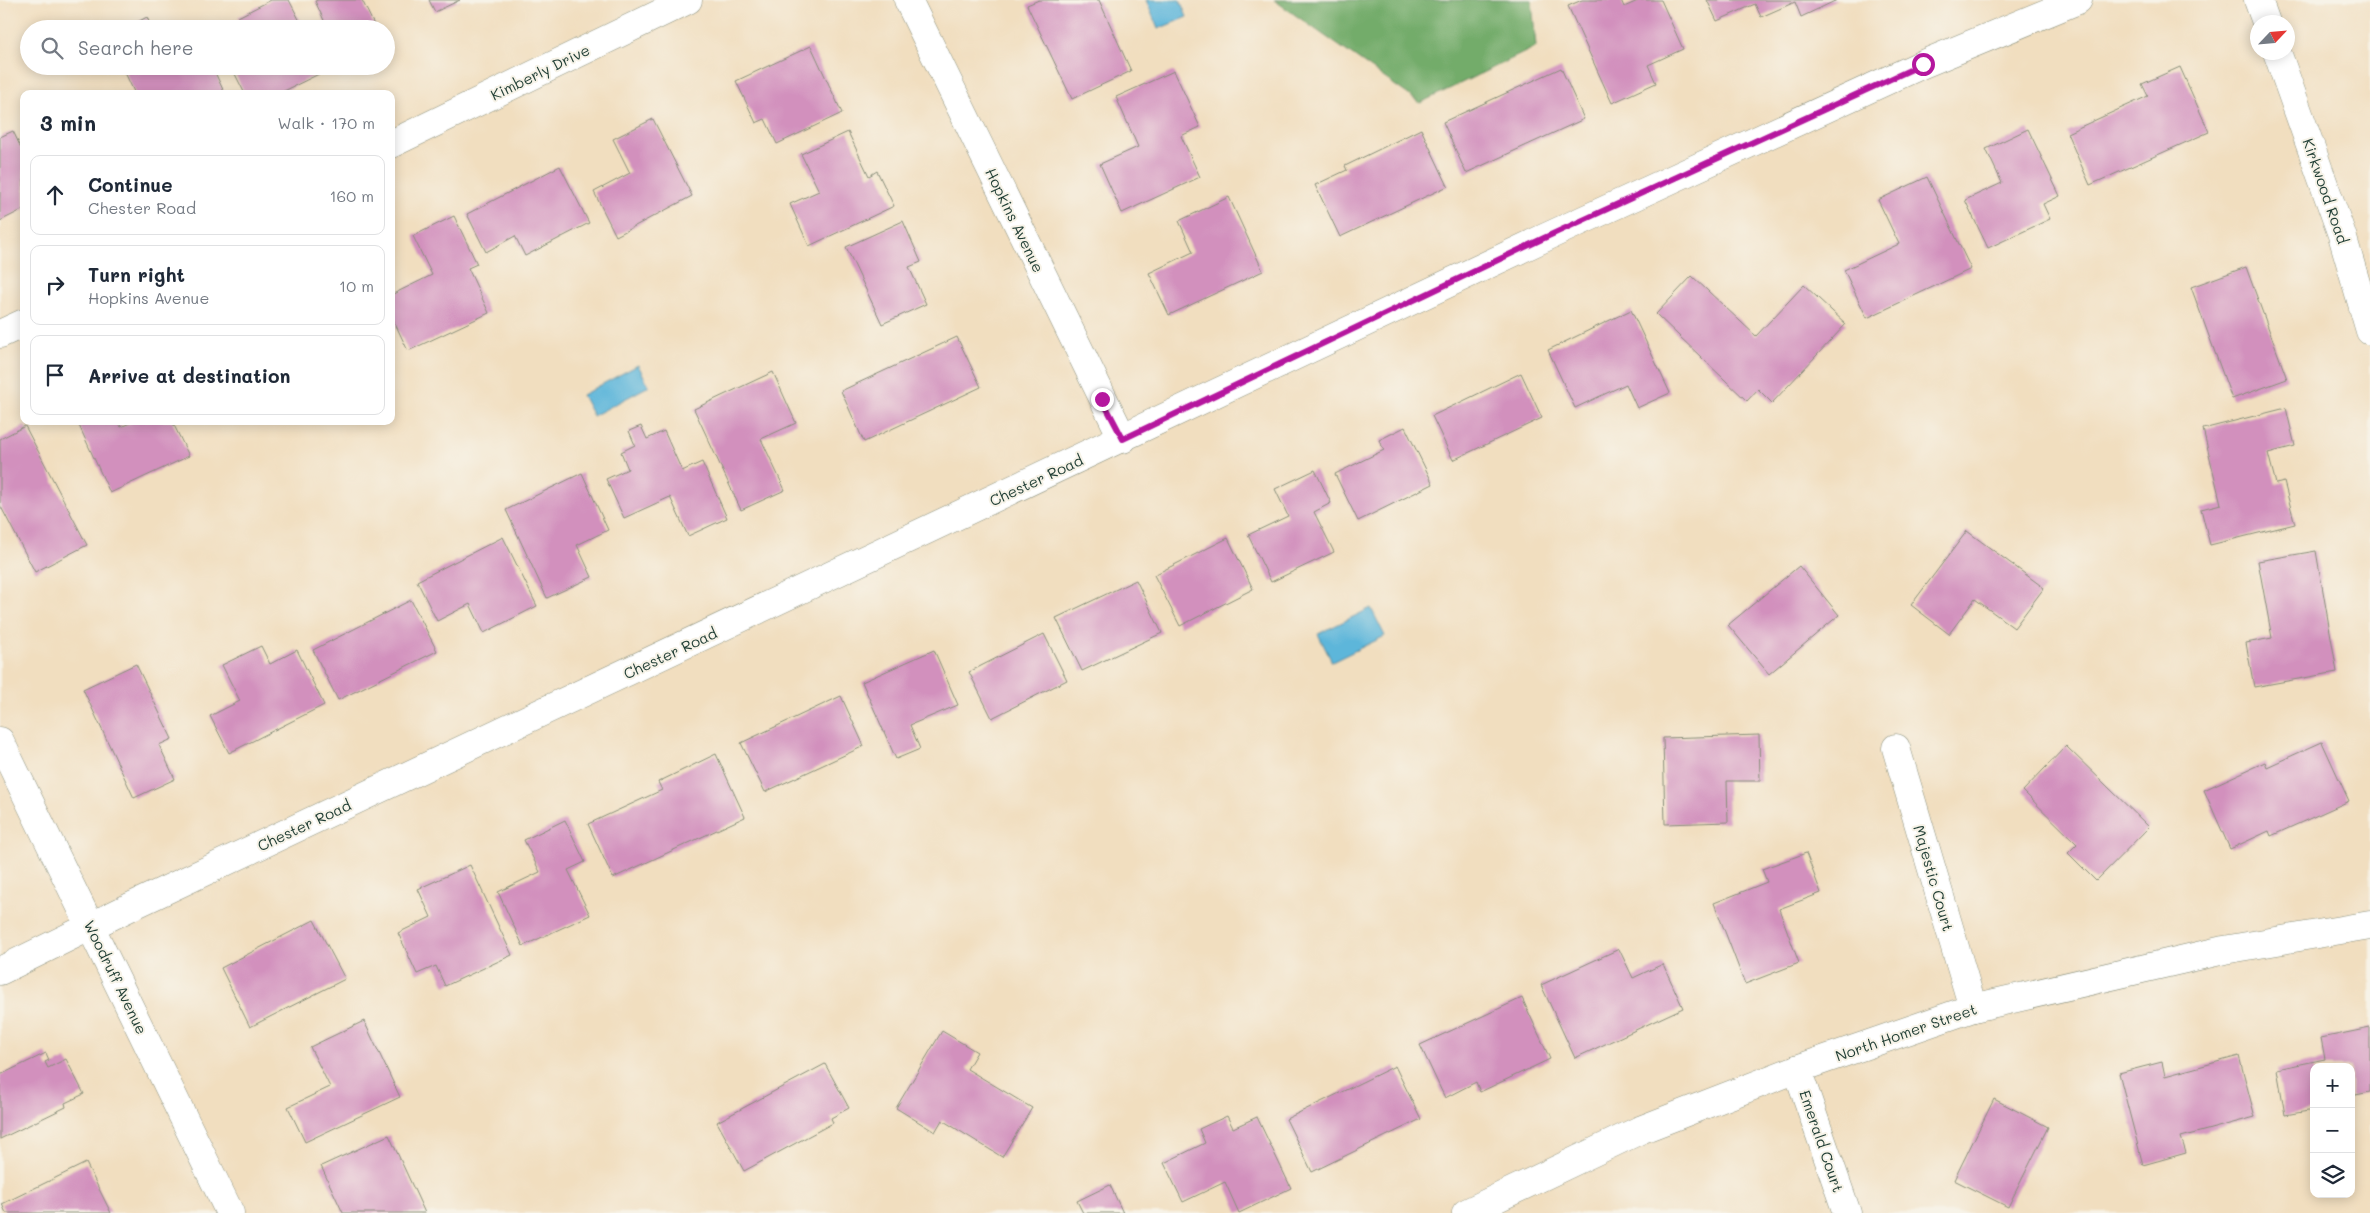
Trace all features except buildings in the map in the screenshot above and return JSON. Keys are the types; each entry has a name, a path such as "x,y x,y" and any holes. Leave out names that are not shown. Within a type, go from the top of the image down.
{"street":[{"name":"Kimberly Drive","path":"395,142 688,0"},
{"name":"Hopkins Avenue","path":"908,0 1123,439"},
{"name":"Chester Road","path":"0,971 1554,234 1905,72 2078,0"},
{"path":"2258,0 2263,15"},
{"name":"Kirkwood Road","path":"2280,60 2342,235 2370,331"},
{"path":"0,334 20,325"},
{"name":"Woodruff Avenue","path":"0,741 230,1213"},
{"name":"Majestic Court","path":"1896,748 1972,1008"},
{"name":"North Homer Street","path":"1466,1213 1640,1130 1797,1069 1972,1008 2224,950 2370,925"},
{"name":"Emerald Court","path":"1797,1069 1848,1213"}],"green space":[{"path":"1274,0 1532,0 1536,47 1420,103"}],"water":[{"path":"1146,0 1180,0 1187,17 1158,29"},
{"path":"638,365 649,386 593,416 582,395"},
{"path":"1371,608 1385,636 1332,662 1318,634"}],"route":[{"path":"1102,399 1123,439 1544,238 1923,64"}]}
